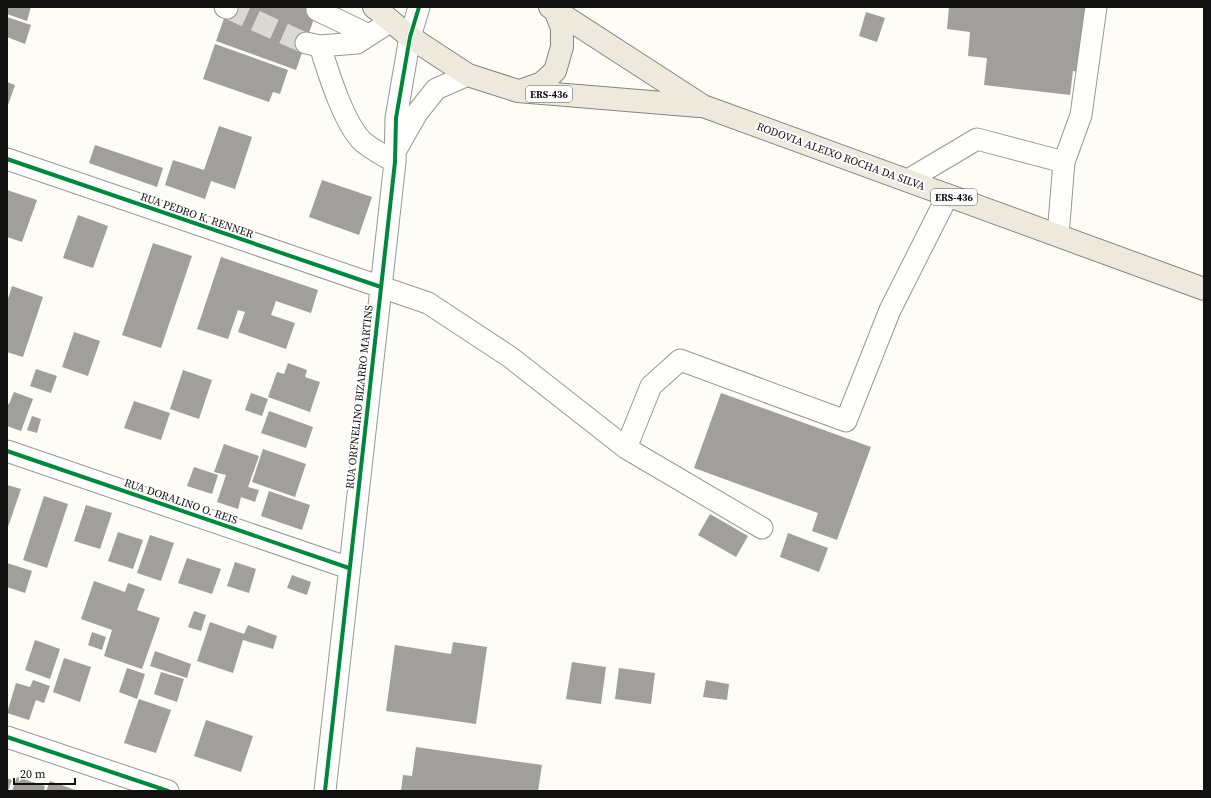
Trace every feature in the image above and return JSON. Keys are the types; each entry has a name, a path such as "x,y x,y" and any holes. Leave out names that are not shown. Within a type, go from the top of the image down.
{"main road":[{"name":"RODOVIA ALEIXO ROCHA DA SILVA","path":"374,7 410,37 468,75 518,91 703,106"},
{"name":"RODOVIA ALEIXO ROCHA DA SILVA","path":"552,8 703,106 1204,289"},
{"path":"518,91 542,82 555,71 562,47 562,28 552,8"}],"street":[{"name":"RUA ORFNELINO BIZARRO MARTINS","path":"325,791 396,155 396,118 410,37 420,7"},
{"path":"1058,235 1064,162 1081,115 1096,7"},
{"path":"317,10 369,35"},
{"path":"391,21 357,42 312,44 351,123 362,141 381,155 396,155"},
{"name":"RUA ORFNELINO BIZARRO MARTINS","path":"396,155 416,113 436,89 468,75"},
{"path":"908,180 977,139 1064,162"},
{"name":"RUA PEDRO K. RENNER","path":"7,159 428,303 510,357 626,448 762,528"},
{"path":"626,448 650,386 680,360 846,421 890,310 948,195"},
{"name":"RUA DORALINO O. REIS","path":"7,451 349,568"},
{"path":"7,737 168,791"}],"building":[{"path":"7,7 31,7 27,21 7,14"},
{"path":"228,7 318,7 296,70 216,41"},
{"path":"949,7 1092,7 1085,73 1073,71 1070,95 984,85 987,58 968,56 970,32 947,29"},
{"path":"866,12 885,18 877,42 859,36"},
{"path":"7,17 31,25 25,44 7,37"},
{"path":"215,44 288,70 280,94 273,92 269,102 203,79"},
{"path":"7,82 15,85 7,108"},
{"path":"219,126 252,137 235,189 211,181 205,199 165,185 173,160 204,170"},
{"path":"95,145 163,168 157,187 89,163"},
{"path":"322,180 372,197 359,235 309,217"},
{"path":"7,190 37,200 22,242 7,237"},
{"path":"78,215 108,226 93,268 63,258"},
{"path":"153,243 192,256 161,348 122,335"},
{"path":"221,257 318,290 311,313 276,301 271,315 295,323 286,349 238,332 245,312 238,310 228,339 197,329"},
{"path":"12,286 43,297 23,357 7,352 7,302"},
{"path":"74,332 100,341 88,376 62,367"},
{"path":"288,363 307,370 305,377 320,382 310,412 268,397 277,372 284,374"},
{"path":"36,369 57,376 51,393 30,386"},
{"path":"183,370 212,380 199,419 170,409"},
{"path":"14,392 33,399 21,431 7,426 7,404 9,404"},
{"path":"251,393 268,399 262,416 245,410"},
{"path":"721,393 871,447 837,540 812,531 818,513 694,468"},
{"path":"134,401 170,413 161,440 124,428"},
{"path":"269,411 313,427 306,448 261,433"},
{"path":"32,416 41,419 37,433 27,430"},
{"path":"224,444 259,456 248,487 259,490 255,502 241,497 238,509 217,502 226,475 214,472"},
{"path":"263,449 306,464 295,497 252,482"},
{"path":"194,467 218,475 212,494 187,486"},
{"path":"7,485 21,489 7,530"},
{"path":"269,491 310,505 302,530 261,516"},
{"path":"44,496 68,504 47,568 23,560"},
{"path":"86,505 112,513 100,549 74,541"},
{"path":"710,514 748,536 736,557 698,535"},
{"path":"118,532 143,540 133,569 108,561"},
{"path":"788,533 828,548 819,572 780,557"},
{"path":"150,535 174,543 161,581 137,573"},
{"path":"187,558 221,569 212,594 178,583"},
{"path":"235,562 256,569 249,593 227,586"},
{"path":"7,563 32,571 25,593 7,587"},
{"path":"292,575 311,582 307,595 287,588"},
{"path":"94,581 125,592 128,583 145,589 137,610 160,618 142,669 104,656 112,630 81,619"},
{"path":"194,611 206,615 201,631 188,627"},
{"path":"210,622 244,634 248,625 277,636 273,649 243,640 233,673 197,661"},
{"path":"92,632 106,637 102,650 88,645"},
{"path":"35,640 60,649 50,679 25,670"},
{"path":"453,642 487,647 476,724 386,711 395,645 451,654"},
{"path":"155,651 191,664 187,678 150,666"},
{"path":"64,658 91,667 80,702 53,692"},
{"path":"572,662 606,667 601,704 566,699"},
{"path":"127,668 145,674 137,699 119,692"},
{"path":"619,668 655,673 651,704 615,699"},
{"path":"161,672 184,679 177,702 154,694"},
{"path":"33,680 50,686 44,703 36,700 29,720 7,713 16,683 30,687"},
{"path":"706,680 729,684 727,700 703,697"},
{"path":"139,699 171,710 156,753 124,743"},
{"path":"206,720 253,736 241,772 194,756"},
{"path":"416,747 542,765 538,791 401,791 403,775 412,776"},
{"path":"17,777 45,786 44,791 12,791"},
{"path":"7,778 12,780 8,791 7,791"},
{"path":"50,781 78,791 46,791"}],"tunnel":[{"path":"227,8 305,43"}],"cycle path":[{"path":"325,791 395,162 396,118 410,37 419,7"},
{"path":"7,159 381,287"},
{"path":"7,451 349,568"},
{"path":"7,737 168,791"}]}
